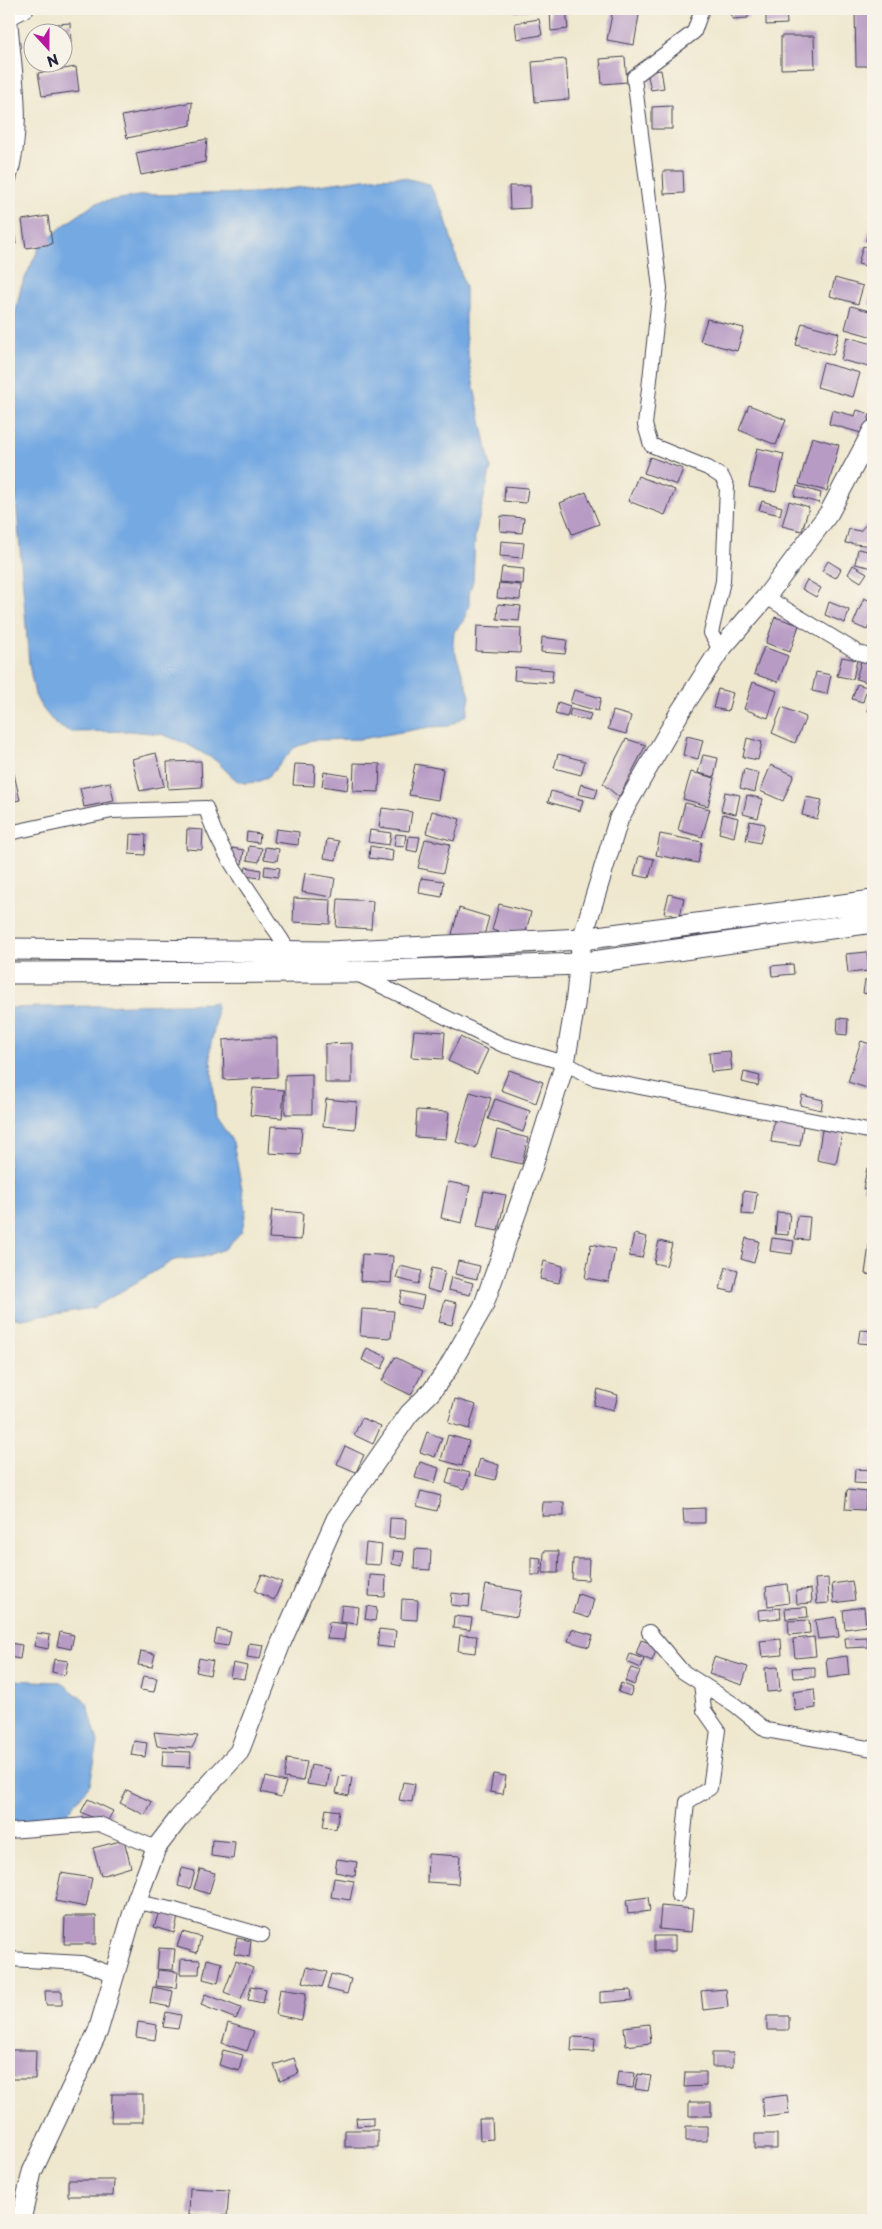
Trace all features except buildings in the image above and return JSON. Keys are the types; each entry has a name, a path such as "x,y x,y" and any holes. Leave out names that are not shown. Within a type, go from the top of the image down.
{"main road":[{"path":"21,2220 32,2172 98,2031 136,1902 156,1848 179,1818 240,1752 281,1643 336,1519 409,1414 432,1392 447,1370 483,1307 526,1186 565,1063 582,939 619,818 680,712 720,650 766,597 829,513 873,430"},
{"path":"9,949 329,952 582,939 873,901"},
{"path":"9,973 353,972 579,964 873,922"}],"street":[{"path":"9,179 15,160 19,121 10,18 27,9"},
{"path":"702,9 694,32 634,77 660,288 646,430 650,445 708,468 722,477 727,488 723,581 711,634 720,650"},
{"path":"766,597 859,653 873,657"},
{"path":"9,834 112,811 206,808 212,830 229,861 288,951 296,972"},
{"path":"353,972 503,1045 565,1063 593,1078 873,1132"},
{"path":"649,1632 682,1671 766,1730 873,1749"},
{"path":"678,1895 687,1802 710,1788 718,1730 704,1710 701,1683"},
{"path":"9,1830 99,1824 156,1848"},
{"path":"136,1902 171,1909 262,1935"},
{"path":"9,1959 82,1963 115,1975"}],"water":[{"path":"400,177 429,184 444,213 465,288 465,332 470,368 491,468 475,535 473,581 469,594 469,605 464,620 454,632 453,646 470,696 467,715 449,726 430,727 361,739 312,740 294,748 269,776 258,782 244,783 236,780 215,760 185,743 161,734 130,731 72,732 62,728 51,719 40,705 35,695 29,664 9,408 11,334 21,287 39,248 63,226 96,203 144,195 257,193 372,178"},
{"path":"216,1003 216,1020 210,1048 216,1117 233,1142 246,1210 242,1231 225,1249 204,1257 174,1260 93,1308 21,1319 9,1317 9,1008"},
{"path":"9,1680 61,1682 87,1703 98,1742 90,1784 64,1818 21,1826 9,1822"}]}
